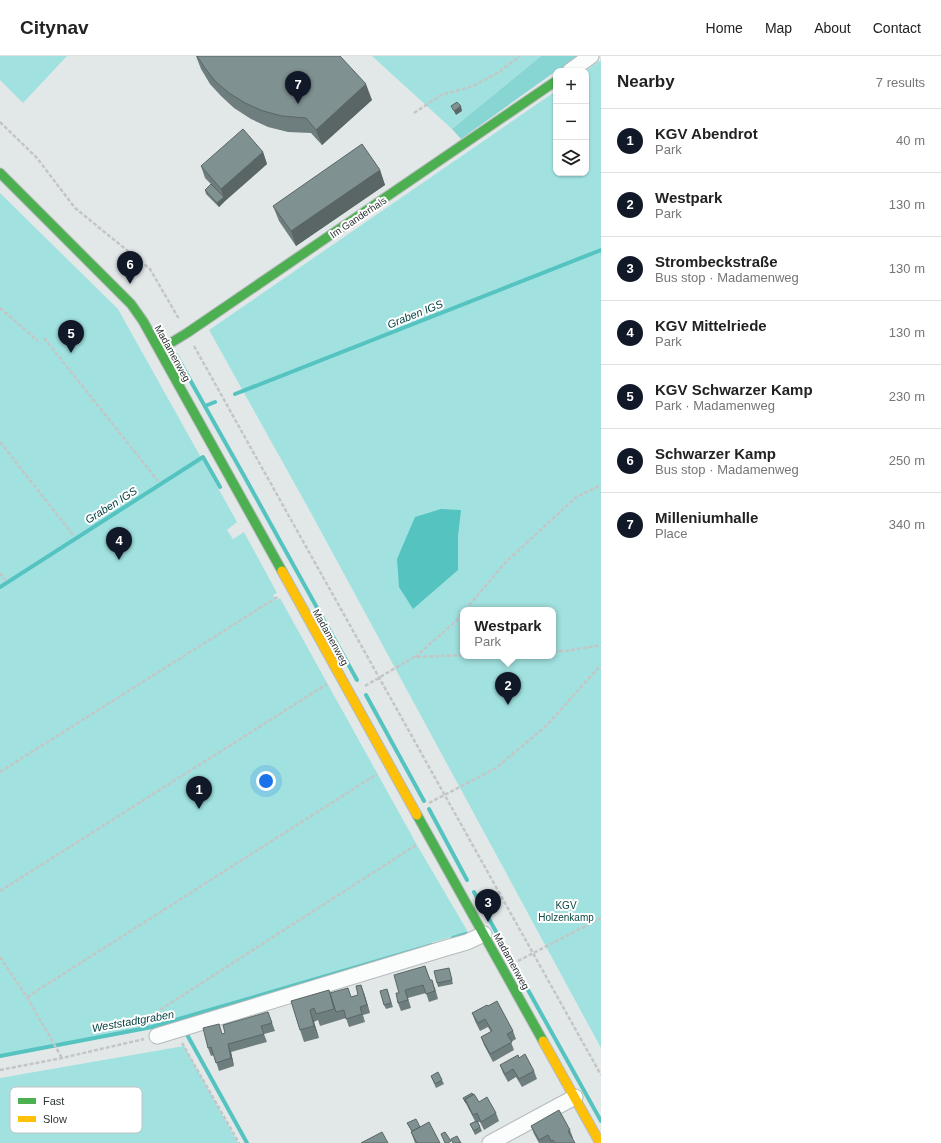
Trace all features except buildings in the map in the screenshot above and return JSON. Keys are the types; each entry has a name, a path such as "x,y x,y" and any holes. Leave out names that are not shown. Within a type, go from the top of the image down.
{"street":[{"path":"574,68 591,56"},
{"name":"Im Ganderhals","path":"159,350 187,333 553,83"},
{"name":"Madamenweg","path":"0,172 131,304 143,321 600,1143"},
{"path":"156,1031 175,1031 467,942 484,934"},
{"path":"490,1143 575,1097"}],"path":[{"path":"414,114 441,95 473,86 500,72 520,56"},
{"path":"0,122 37,158 76,208 150,269 380,677 601,1075"},
{"path":"0,308 38,341"},
{"path":"44,338 158,481"},
{"path":"0,442 74,536"},
{"path":"467,607 504,563 576,497 601,485"},
{"path":"0,573 6,581"},
{"path":"0,772 275,599"},
{"path":"351,694 414,657 460,616"},
{"path":"556,651 601,645"},
{"path":"414,657 460,655"},
{"path":"415,810 496,768 546,726 601,666"},
{"path":"0,891 328,684"},
{"path":"27,997 378,774"},
{"path":"0,1070 62,1058 156,1031 152,1015 417,845"},
{"path":"503,968 601,918"},
{"path":"0,957 27,997 62,1058"},
{"path":"175,1031 239,1143"}],"green space":[{"path":"0,56 67,56 23,103 0,80"},
{"path":"372,56 541,56 452,129"},
{"name":"KGV Holzenkamp","path":"601,60 601,1048 311,513 209,330 553,93 553,176 589,176 589,68"},
{"path":"0,193 118,309 237,522 227,530 233,539 244,532 277,593 273,595 276,600 280,598 417,845 468,932 154,1025 0,1055"},
{"path":"184,1046 238,1143 0,1143 0,1078"}],"shaded area":[{"path":"541,56 583,56 565,68 553,68 553,73 461,139 452,129"},
{"path":"441,509 461,510 458,536 458,570 413,609 399,587 397,559 415,517"}],"waterway":[{"name":"Graben IGS","path":"235,394 601,250"},
{"path":"176,355 357,680"},
{"name":"Graben IGS","path":"205,406 215,402"},
{"name":"Graben IGS","path":"0,587 203,457 220,487"},
{"path":"366,695 424,801"},
{"path":"429,809 467,880"},
{"path":"474,892 509,955"},
{"path":"453,938 466,934"},
{"path":"179,1019 432,945"},
{"path":"518,972 601,1121"},
{"name":"Weststadtgraben","path":"0,1056 152,1027 179,1019 182,1025"},
{"name":"Weststadtgraben","path":"185,1031 247,1143"}],"traffic: fast":[{"path":"159,350 187,333 553,83"},
{"path":"0,173 131,304 143,321 282,571"},
{"path":"417,815 543,1041"}],"traffic: slow":[{"path":"282,571 417,815"},
{"path":"543,1041 600,1143"}],"place":[{"name":"Milleniumhalle","path":"298,104"},
{"name":"Schwarzer Kamp","path":"130,284"},
{"name":"KGV Schwarzer Kamp","path":"71,353"},
{"name":"KGV Mittelriede","path":"119,560"},
{"name":"Westpark","path":"508,705"},
{"name":"KGV Abendrot","path":"199,809"},
{"name":"Strombeckstraße","path":"488,922"}]}
